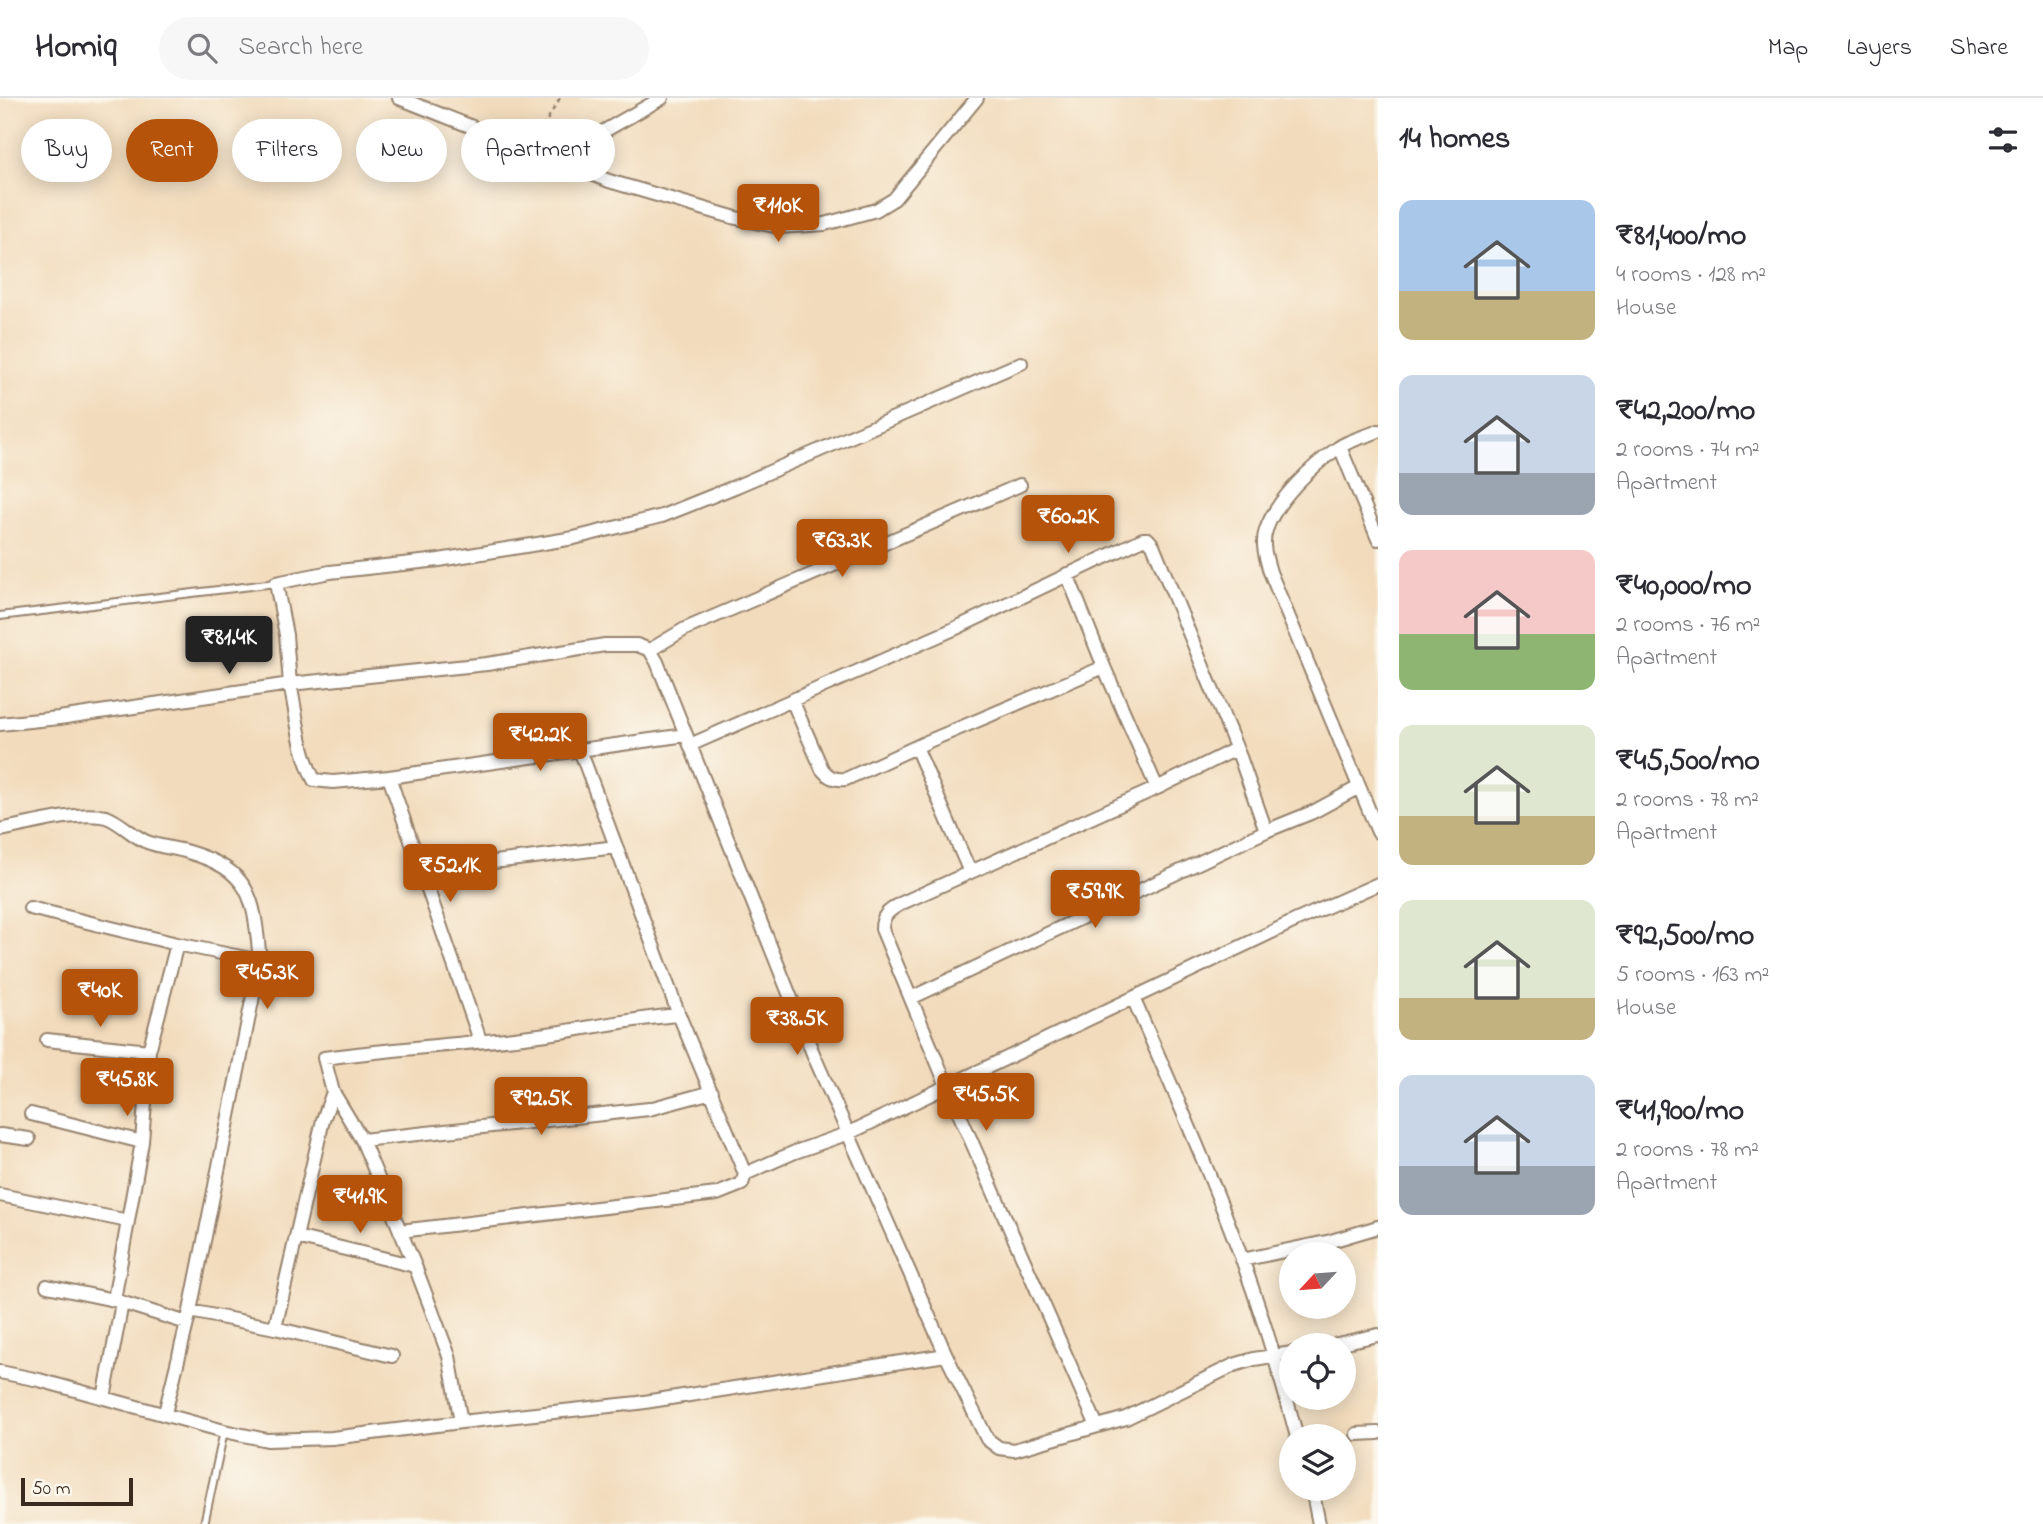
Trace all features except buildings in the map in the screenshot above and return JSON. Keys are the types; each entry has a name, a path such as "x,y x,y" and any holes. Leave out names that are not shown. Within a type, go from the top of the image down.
{"street":[{"path":"399,98 461,122"},
{"path":"615,125 662,98"},
{"path":"612,182 736,218 779,227 825,224 876,210 894,199 977,98"},
{"path":"1021,363 662,516 574,538 439,560 330,572 276,583 301,747 314,780 333,782 389,777 580,750 688,740 792,700 954,629 1133,542 1148,539 1153,545 1236,749 1266,831"},
{"path":"1378,431 1340,447 1307,473 1278,508 1266,530 1264,552 1378,832"},
{"path":"1340,447 1377,533"},
{"path":"650,650 685,629 1020,485"},
{"path":"1067,574 1157,788"},
{"path":"0,724 59,718 290,684 486,664 605,645 637,645 650,650 814,1056 946,1355 988,1439 999,1448 1014,1450 1097,1426 1155,1405 1225,1369 1254,1359 1279,1355"},
{"path":"792,700 822,769 837,780 846,779 1104,667"},
{"path":"916,747 970,872"},
{"path":"1097,1426 947,1086 882,929 882,919 902,903 1157,788 1236,749"},
{"path":"400,1231 717,1194 742,1184 745,1174 679,1015 580,750"},
{"path":"389,777 480,1040"},
{"path":"911,998 1266,831 1313,812 1359,787"},
{"path":"0,830 87,814 106,817 148,842 191,853 227,867 250,896 256,918 260,961 189,1317 165,1413"},
{"path":"421,871 616,847"},
{"path":"745,1174 795,1152 849,1133 1378,884"},
{"path":"30,908 260,961"},
{"path":"104,1398 128,1221 142,1142 149,1051 177,944"},
{"path":"1133,998 1196,1143 1242,1260 1275,1356 1293,1424"},
{"path":"461,1422 449,1356 362,1140 333,1092 324,1058 401,1047 547,1034 679,1015"},
{"path":"47,1040 149,1051"},
{"path":"275,1328 323,1121 333,1092"},
{"path":"362,1140 649,1109 712,1092"},
{"path":"32,1114 142,1142"},
{"path":"0,1135 29,1139"},
{"path":"0,1195 128,1221"},
{"path":"1242,1260 1331,1241 1378,1227"},
{"path":"296,1237 415,1266"},
{"path":"47,1286 189,1317 275,1328 392,1356"},
{"path":"1356,1340 1378,1335"},
{"path":"0,1372 40,1380 224,1431 267,1440 332,1438 638,1403 946,1355"},
{"path":"1357,1434 1378,1433"},
{"path":"1314,1501 1319,1524"}],"lane":[{"path":"0,616 276,583"},
{"path":"204,1524 224,1431"}],"path":[{"path":"548,119 560,98"}]}
